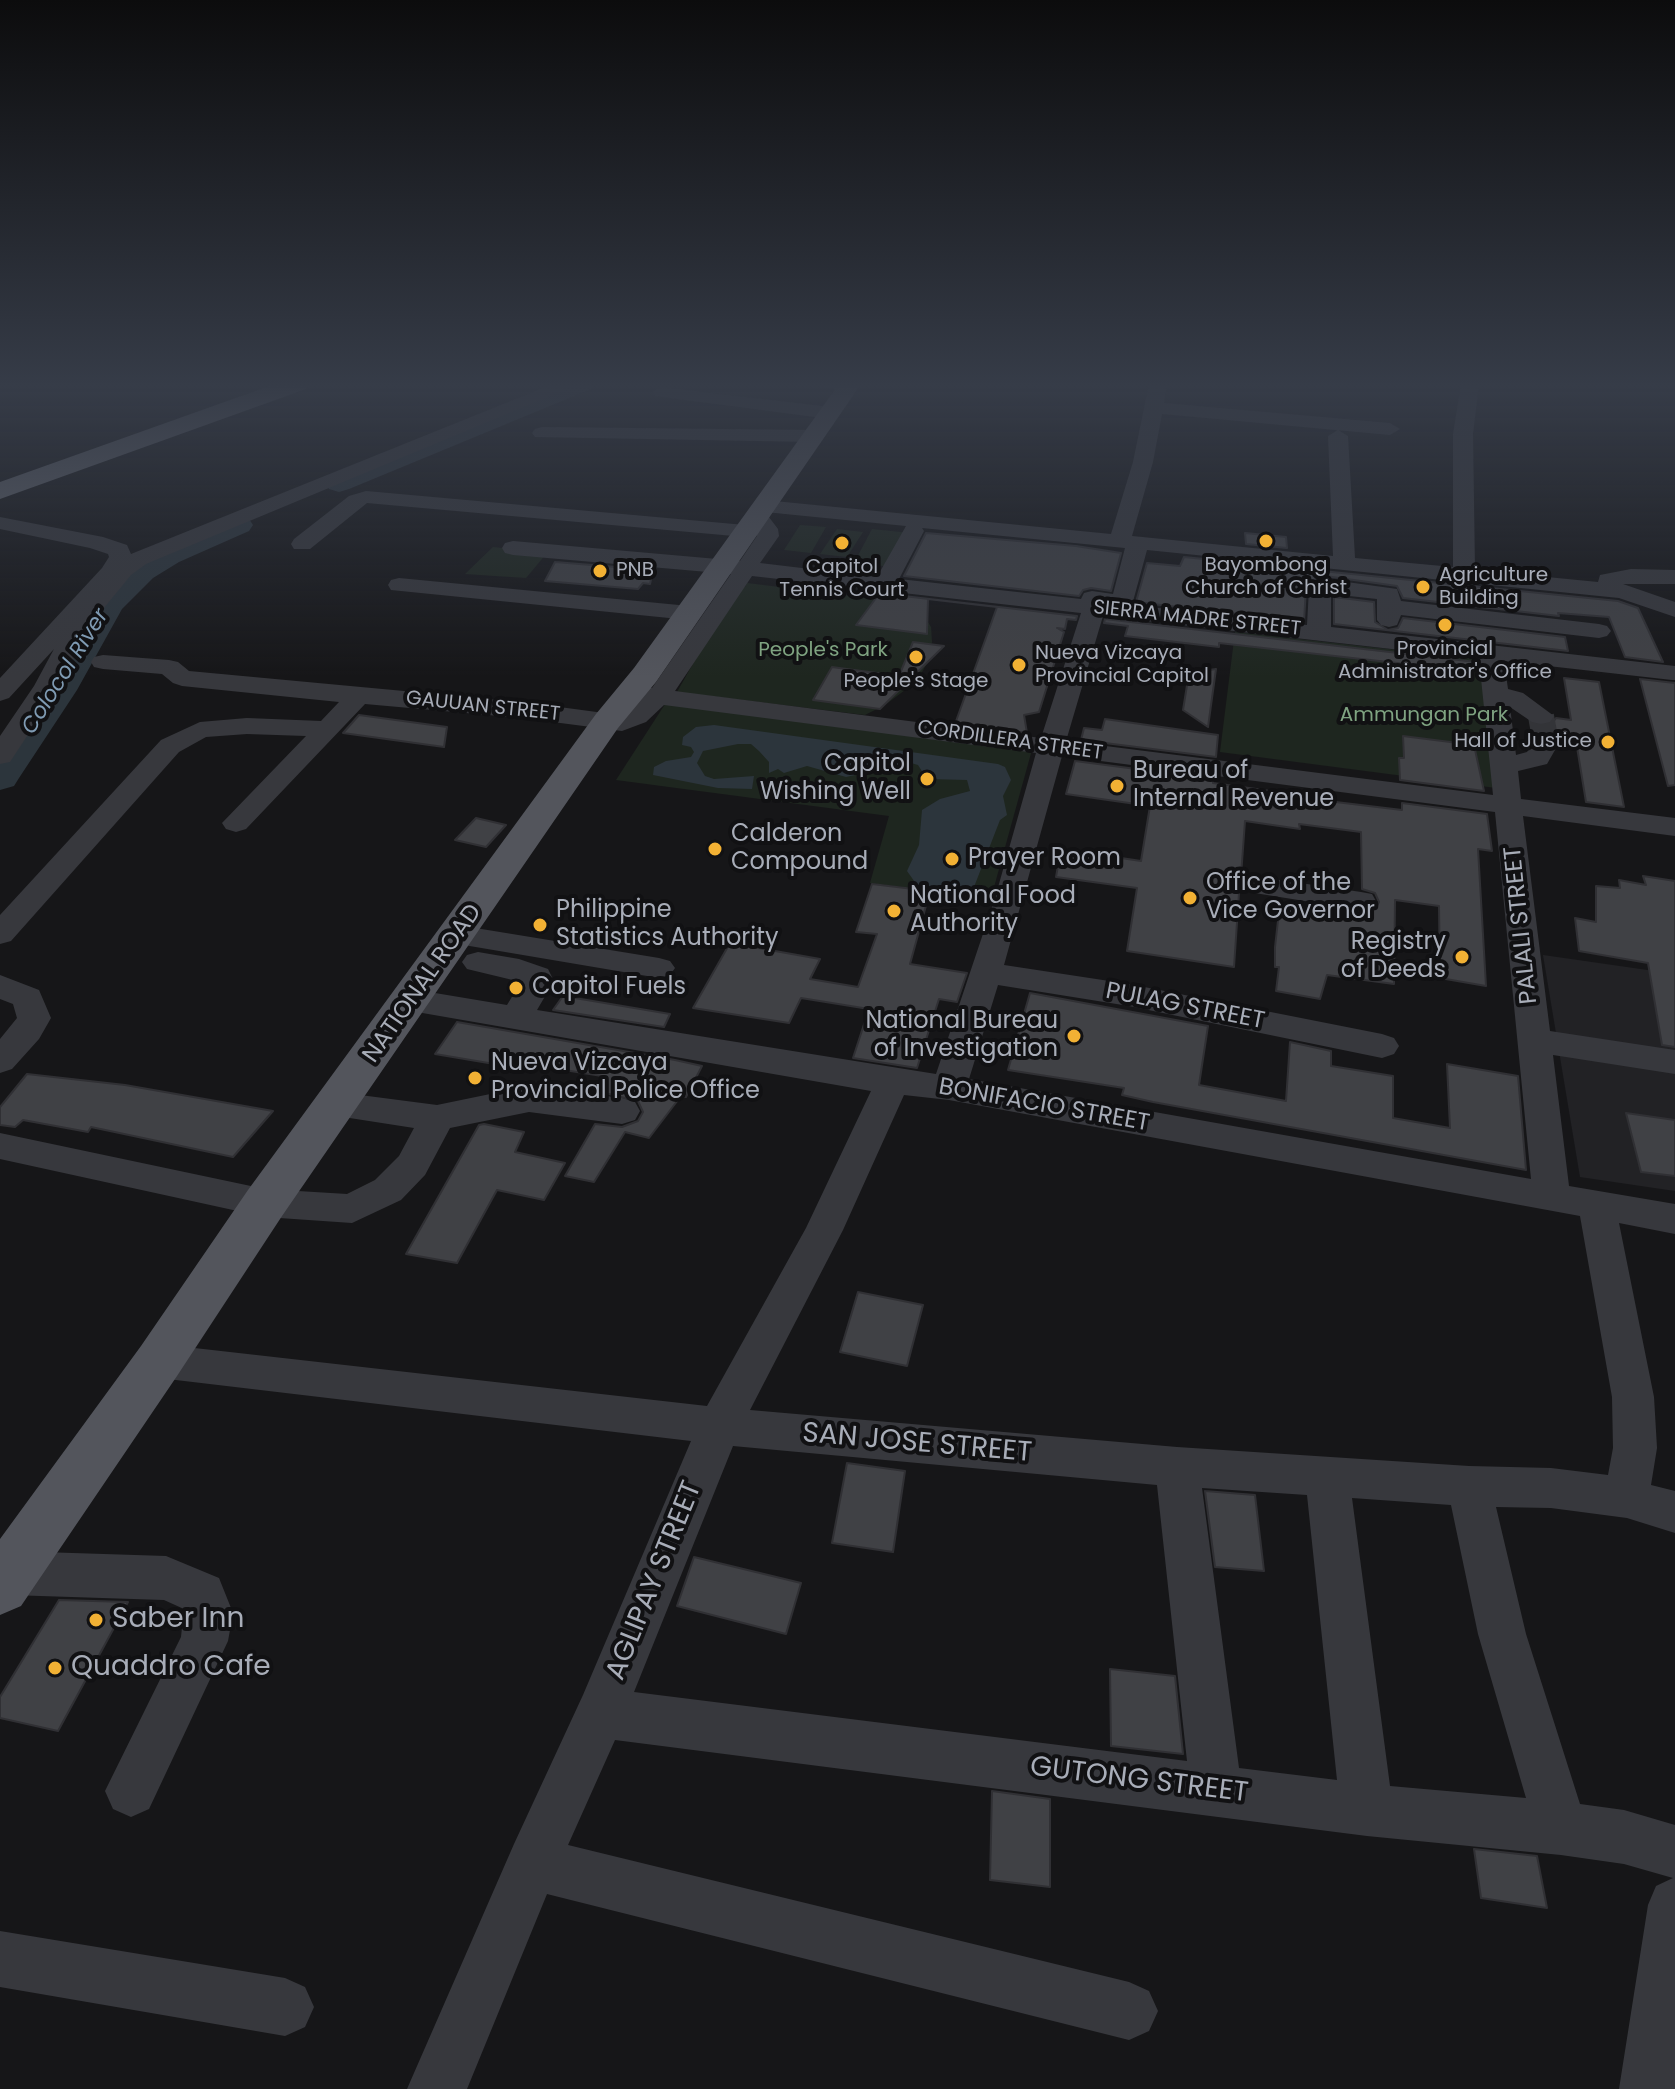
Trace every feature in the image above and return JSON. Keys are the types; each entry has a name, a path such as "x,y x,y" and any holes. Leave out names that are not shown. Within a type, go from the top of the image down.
{"highway":[{"path":"0,491 26,481"}],"main road":[{"name":"NATIONAL ROAD","path":"5,1580 159,1361 265,1203 450,946 633,703 689,613 747,537 781,481"}],"street":[{"path":"0,756 47,686 79,623 123,570 154,550 326,481"},
{"path":"913,531 887,580 1095,604 1122,602 1129,541 1141,481"},
{"path":"1340,481 1344,563"},
{"path":"1463,481 1464,575"},
{"path":"302,544 356,500 366,497 747,537"},
{"path":"0,523 103,544 119,550 120,557 111,572 0,693"},
{"path":"633,703 747,537"},
{"path":"513,548 747,537 1129,541 1623,591 1675,610"},
{"name":"SIERRA MADRE STREET","path":"747,537 887,580 934,591 1095,604 1672,673"},
{"path":"1592,588 1614,578 1675,577"},
{"path":"399,585 689,613"},
{"path":"1319,633 1322,587 1389,594 1389,640"},
{"path":"949,1088 987,973 1095,604"},
{"path":"1389,607 1598,626 1611,666 1624,690"},
{"name":"PALALI STREET","path":"1461,615 1496,694 1552,1198"},
{"name":"GAUUAN STREET","path":"103,662 169,667 182,678 358,696 450,703 633,703"},
{"path":"1496,694 1514,698 1544,730 1537,758 1520,763 1504,762"},
{"path":"236,823 358,696"},
{"name":"CORDILLERA STREET","path":"633,703 877,723 1675,827"},
{"path":"0,934 170,746 184,736 209,727 328,729"},
{"path":"1253,885 1361,901"},
{"path":"450,946 659,968"},
{"path":"450,946 537,976 538,981 516,1018"},
{"name":"PULAG STREET","path":"987,973 1129,995 1382,1046"},
{"path":"0,986 27,998 34,1018 27,1031 0,1061"},
{"name":"BONIFACIO STREET","path":"411,1000 893,1082 949,1088 1675,1219"},
{"path":"1534,1040 1675,1062"},
{"name":"AGLIPAY STREET","path":"437,2089 601,1713 719,1426 824,1230 893,1082"},
{"path":"337,1105 437,1118 529,1099 622,1111"},
{"path":"0,1146 265,1203 352,1209 373,1201 388,1190 412,1165 437,1118"},
{"path":"1597,1206 1633,1397 1635,1448 1627,1498"},
{"name":"SAN JOSE STREET","path":"159,1361 719,1426 1177,1467 1469,1486 1551,1488 1627,1498 1675,1512"},
{"path":"1177,1467 1216,1790"},
{"path":"1327,1478 1367,1810"},
{"path":"1469,1486 1502,1634 1561,1828"},
{"path":"5,1580 166,1578 202,1594 209,1613 204,1641 131,1791"},
{"name":"GUTONG STREET","path":"601,1713 1367,1810 1561,1828 1624,1837 1675,1852"},
{"path":"533,1863 1129,2011"},
{"path":"1649,2089 1675,1905"},
{"path":"0,1959 285,2007"}],"shaded area":[{"path":"714,725 998,764 1005,767 1011,780 1003,796 1007,815 1000,820 974,887 963,891 917,885 907,871 919,845 922,810 940,799 970,791 967,780 927,779 918,765 911,763 846,777 807,766 784,773 778,769 769,773 769,762 751,744 703,751 697,763 705,776 714,779 754,776 752,789 718,788 653,775 654,767 666,761 691,757 694,752 691,747 682,745 683,737 696,727"},
{"path":"1543,955 1675,974 1675,1191 1580,1177"}],"green space":[{"name":"Capitol Tennis Court","path":"800,525 826,527 811,553 784,550"},
{"name":"Capitol Tennis Court","path":"837,529 863,532 847,557 820,554"},
{"path":"872,529 910,533 893,567 854,563"},
{"path":"493,547 547,553 526,578 465,574"},
{"name":"People's Park","path":"747,583 917,604 931,627 932,642 927,663 905,690 865,715 677,692 737,586 745,587"},
{"name":"Ammungan Park","path":"1235,632 1479,659 1496,788 1220,752"},
{"path":"669,698 1033,746 991,898 870,883 889,816 616,780"}],"building":[{"path":"926,533 1121,553 1111,591 1091,588 1083,590 1079,596 904,576"},
{"name":"Bayombong Church of Christ","path":"1245,533 1286,537 1287,548 1246,544"},
{"path":"1184,557 1618,601 1638,608 1663,662 1625,657 1609,617 1558,613 1559,616 1403,598 1397,586 1325,576 1311,581 1306,587 1304,622 1136,602 1147,563 1180,566"},
{"name":"PNB","path":"555,562 653,570 650,584 643,583 638,589 545,581"},
{"path":"879,594 886,594 1077,616 1076,620 1067,619 1065,629 1057,628 1064,632 1039,712 1024,715 1027,733 955,724 997,607 928,599 927,634 856,625"},
{"path":"1334,597 1374,602 1375,622 1388,630 1398,628 1403,618 1565,637 1568,651 1334,624"},
{"path":"1105,619 1476,662 1477,672 1219,643 1219,647 1125,636 1128,626 1104,623"},
{"path":"913,642 944,646 880,709 813,700 832,667 899,676"},
{"path":"1216,669 1208,727 1183,710 1189,673"},
{"name":"Hall of Justice","path":"1564,678 1599,682 1624,807 1586,802 1577,747 1561,745 1556,734 1545,732 1533,737 1531,725 1551,725 1556,718 1571,720"},
{"path":"1640,679 1675,683 1675,785 1668,786"},
{"path":"359,715 447,727 444,747 343,733"},
{"path":"1105,719 1218,735 1216,757 1081,740 1084,728 1102,730"},
{"path":"1403,736 1474,745 1484,791 1400,780 1399,758 1404,758"},
{"path":"1075,761 1213,779 1213,783 1285,793 1286,796 1402,810 1402,803 1487,814 1492,851 1478,849 1486,986 1440,978 1439,906 1395,900 1394,984 1327,975 1320,999 1276,991 1279,967 1275,967 1275,947 1280,903 1362,916 1362,913 1375,909 1379,902 1375,893 1362,889 1361,832 1299,824 1300,829 1245,821 1241,876 1236,883 1239,893 1234,967 1127,951 1137,888 1056,877 1061,849 1141,861 1150,806 1066,794"},
{"path":"476,818 506,825 486,847 455,840"},
{"path":"1643,876 1675,881 1675,1047 1662,1045 1648,963 1579,951 1575,918 1596,922 1596,886 1620,888 1619,880 1646,885"},
{"path":"872,884 930,891 910,964 967,973 957,1002 939,999 917,1068 853,1058 869,1009 801,998 789,1023 693,1008 730,943 820,959 810,979 858,987 877,934 856,932"},
{"path":"1030,993 1208,1026 1199,1085 1286,1101 1290,1042 1331,1051 1331,1066 1393,1076 1393,1118 1450,1128 1447,1064 1518,1076 1526,1170 1153,1102 1122,1095 1124,1088 1008,1070"},
{"path":"563,996 670,1014 664,1027 553,1010"},
{"path":"457,1022 702,1066 686,1097 681,1096 649,1138 625,1132 594,1182 565,1176 595,1124 622,1127 638,1121 643,1112 638,1101 596,1091 602,1076 527,1064 524,1069 435,1054"},
{"path":"27,1074 125,1085 273,1111 233,1157 91,1127 88,1132 23,1120 15,1127 0,1125 0,1107"},
{"path":"1626,1113 1675,1120 1675,1176 1641,1172"},
{"path":"479,1125 524,1132 515,1152 565,1163 544,1200 497,1190 457,1263 406,1254"},
{"path":"858,1292 923,1305 907,1366 840,1352"},
{"path":"847,1463 905,1471 893,1552 832,1543"},
{"path":"1205,1491 1255,1495 1264,1571 1215,1567"},
{"path":"694,1557 801,1583 786,1634 677,1606"},
{"path":"59,1600 128,1602 58,1731 0,1718 0,1697"},
{"path":"1110,1669 1175,1676 1183,1754 1111,1746"},
{"path":"992,1791 1050,1799 1050,1887 990,1880"},
{"path":"1474,1849 1537,1856 1547,1908 1481,1898"}],"waterway":[{"name":"Colocol River","path":"339,483 343,481"},
{"name":"Colocol River","path":"0,778 59,690 108,604 142,571 168,555 238,525"}],"tunnel":[{"path":"1541,716 1546,743"}],"place":[{"name":"Bayombong Church of Christ","path":"1266,541"},
{"name":"Capitol Tennis Court","path":"842,543"},
{"name":"PNB","path":"600,571"},
{"name":"Agriculture Building","path":"1423,587"},
{"name":"Provincial Administrator's Office","path":"1445,625"},
{"name":"People's Stage","path":"916,657"},
{"name":"Nueva Vizcaya Provincial Capitol","path":"1019,665"},
{"name":"Hall of Justice","path":"1608,742"},
{"name":"Capitol Wishing Well","path":"927,779"},
{"name":"Bureau of Internal Revenue","path":"1117,786"},
{"name":"Calderon Compound","path":"715,849"},
{"name":"Prayer Room","path":"952,859"},
{"name":"Office of the Vice Governor","path":"1190,898"},
{"name":"National Food Authority","path":"894,911"},
{"name":"Philippine Statistics Authority","path":"540,925"},
{"name":"Registry of Deeds","path":"1462,957"},
{"name":"Capitol Fuels","path":"516,988"},
{"name":"National Bureau of Investigation","path":"1074,1036"},
{"name":"Nueva Vizcaya Provincial Police Office","path":"475,1078"},
{"name":"Saber Inn","path":"96,1620"},
{"name":"Quaddro Cafe","path":"55,1668"}]}
